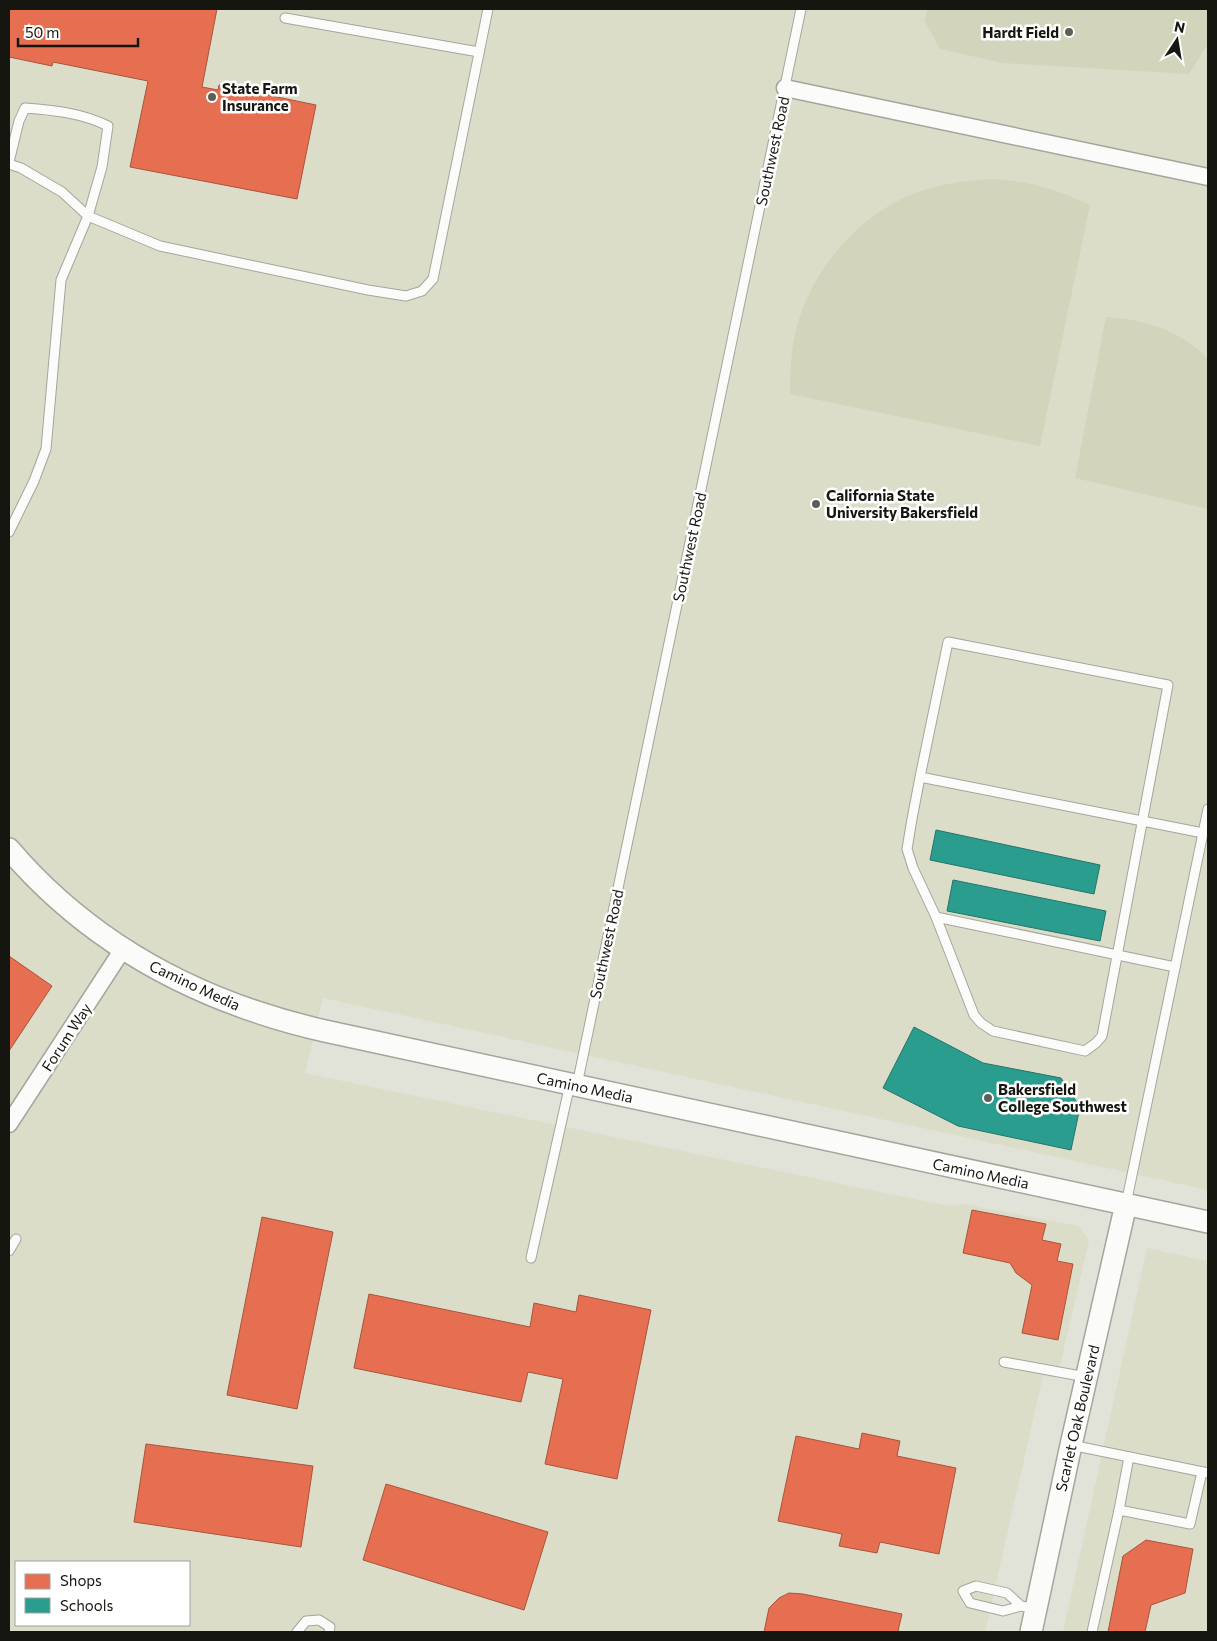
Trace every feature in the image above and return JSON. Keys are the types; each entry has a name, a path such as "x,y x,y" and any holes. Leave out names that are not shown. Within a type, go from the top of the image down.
{"street":[{"path":"784,88 1208,177"},
{"name":"Camino Media","path":"9,849 53,895 123,949 166,974 201,991 256,1013 294,1024 1208,1222"},
{"name":"Forum Way","path":"11,1115 123,949"},
{"name":"Scarlet Oak Boulevard","path":"1031,1632 1029,1608 1071,1445 1126,1204"}],"lane":[{"path":"9,532 34,481 46,449 61,280 88,216 102,167 108,126 92,118 49,110 24,108 9,163 62,192 88,216 160,246 368,290 406,296 422,291 433,279 488,9"},
{"name":"Southwest Road","path":"531,1258 573,1085 801,9"},
{"path":"285,18 479,52"},
{"path":"948,642 1168,685 1142,821 1102,1036 1085,1051 993,1031 981,1024 974,1015 936,917 913,868 907,849 948,642"},
{"path":"920,777 1203,833"},
{"path":"1126,1204 1208,809"},
{"path":"936,917 1176,967"},
{"path":"9,1251 16,1239"},
{"path":"1004,1362 1086,1376"},
{"path":"1071,1445 1205,1472 1190,1524 1119,1510"},
{"path":"1092,1632 1129,1457"},
{"path":"976,1586 1007,1593 1029,1608 1003,1611 970,1603 961,1590 976,1586"},
{"path":"297,1632 306,1621 318,1620 330,1627 330,1632"}],"shaded area":[{"path":"9,9 1208,9 1208,1190 323,998 305,1073 948,1206 964,1204 1079,1226 1089,1241 1057,1378 1043,1376 985,1632 9,1632"},
{"name":"Hardt Field","path":"928,9 1208,9 1208,44 1189,74 1003,63 940,49 924,20"},
{"path":"992,179 1042,187 1066,194 1090,205 1040,446 790,394 793,346 803,307 827,263 843,244 880,211 902,199 941,185"},
{"path":"1106,317 1134,320 1161,328 1186,341 1208,359 1208,509 1075,478"},
{"path":"1147,1248 1208,1261 1208,1632 1063,1632"}],"building: Shops":[{"name":"State Farm Insurance","path":"9,9 217,9 202,87 218,90 219,85 316,105 297,199 130,167 148,81 53,62 52,66 9,57"},
{"path":"9,956 52,986 9,1051"},
{"path":"972,1210 1046,1224 1042,1240 1061,1244 1057,1261 1073,1264 1058,1340 1022,1333 1032,1285 1016,1273 1010,1263 963,1253"},
{"path":"262,1217 333,1232 297,1409 227,1395"},
{"path":"369,1294 530,1327 534,1303 576,1312 579,1295 651,1310 617,1479 545,1464 563,1379 528,1372 521,1402 354,1368"},
{"path":"862,1433 900,1441 897,1456 956,1468 939,1554 880,1542 877,1553 839,1546 842,1534 778,1521 796,1436 859,1449"},
{"path":"146,1444 313,1466 301,1547 134,1522"},
{"path":"386,1484 548,1532 524,1610 363,1560"},
{"path":"1146,1540 1193,1549 1185,1593 1151,1605 1145,1632 1108,1632 1123,1556"},
{"path":"789,1593 803,1594 902,1614 898,1631 903,1632 764,1632 769,1608 779,1598"}],"building: Schools":[{"path":"936,830 1100,865 1094,894 930,860"},
{"path":"953,880 1106,911 1100,941 947,911"},
{"name":"Bakersfield College Southwest","path":"914,1027 983,1063 1061,1078 1080,1107 1071,1150 958,1126 883,1088"}],"place":[{"name":"Hardt Field","path":"1069,32"},
{"name":"State Farm Insurance","path":"212,97"},
{"name":"California State University Bakersfield","path":"816,504"},
{"name":"Bakersfield College Southwest","path":"988,1098"}]}
